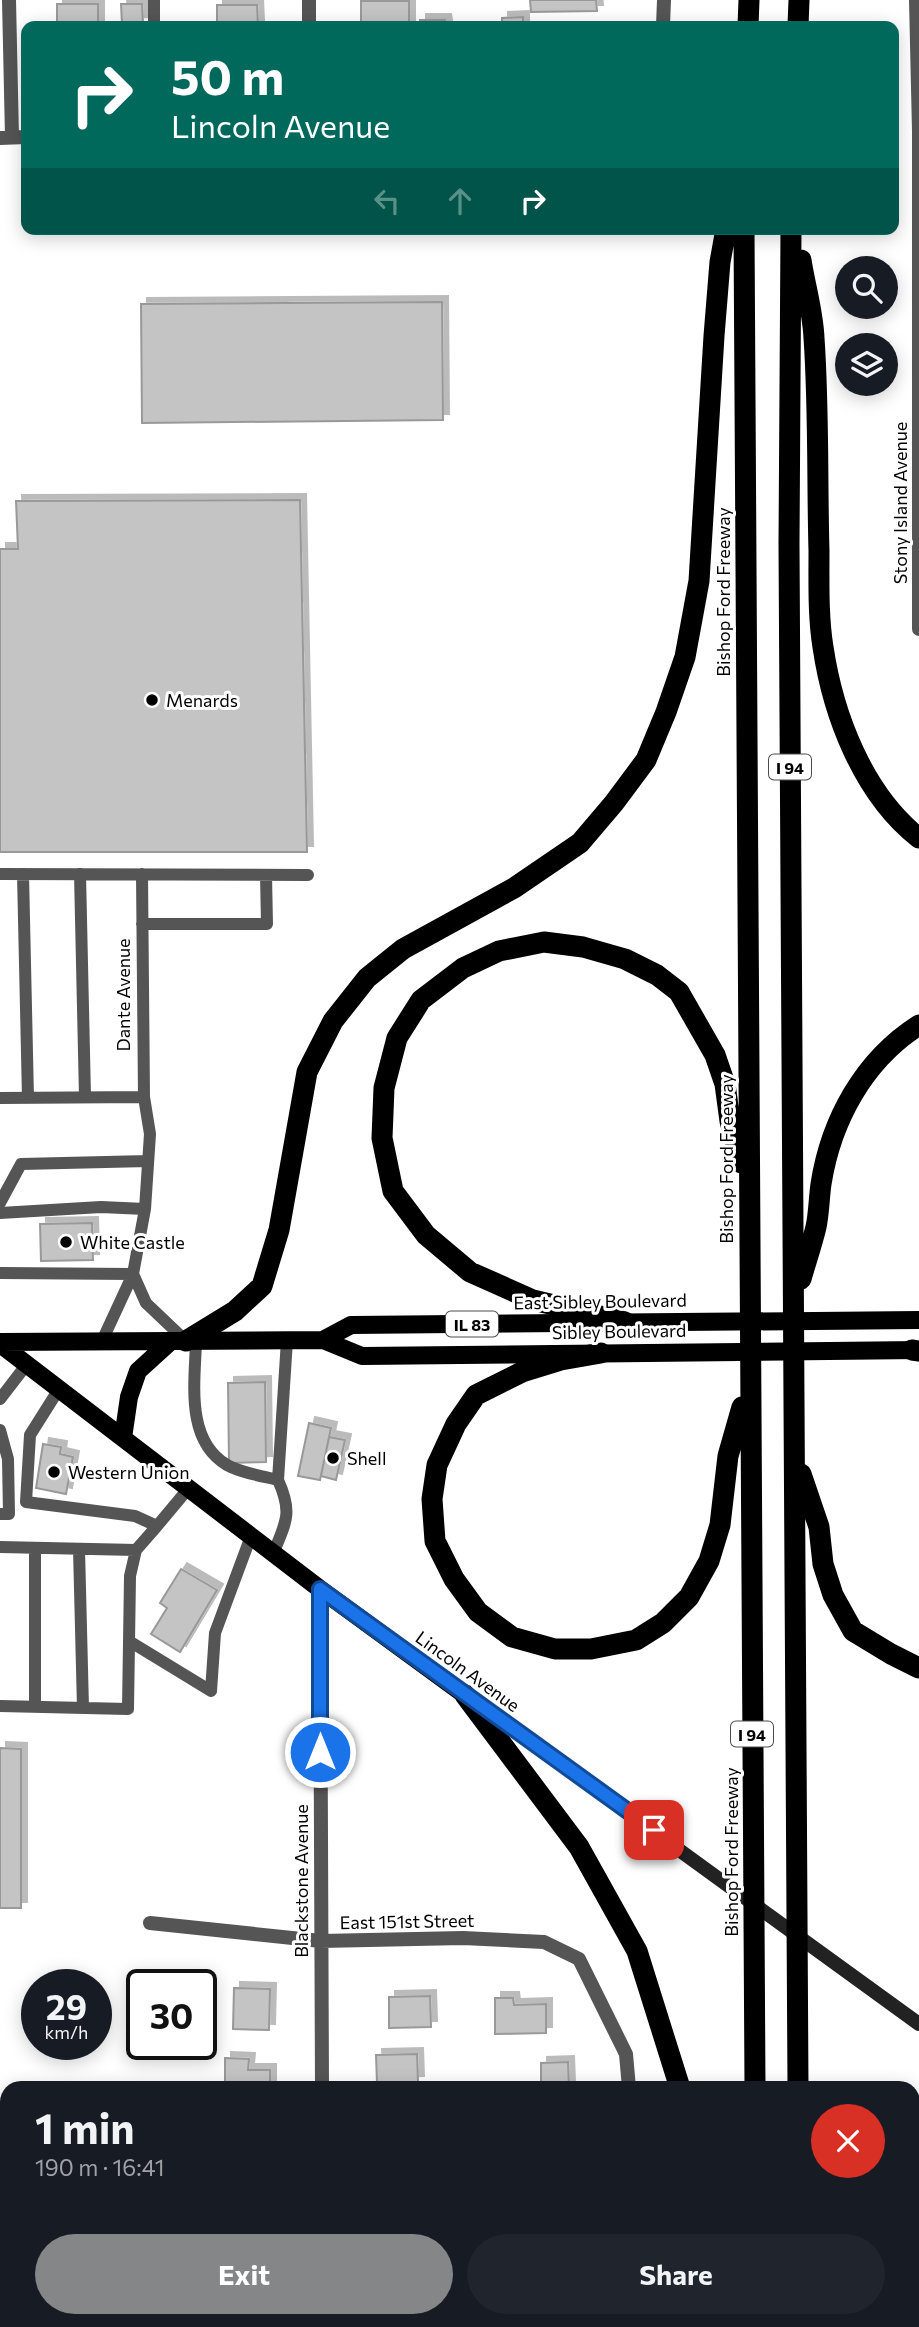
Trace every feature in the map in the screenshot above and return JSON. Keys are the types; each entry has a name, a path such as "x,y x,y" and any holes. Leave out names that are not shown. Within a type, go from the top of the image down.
{"highway":[{"path":"748,21 749,0"},
{"path":"797,21 799,0"},
{"path":"184,1341 235,1311 262,1286 279,1230 307,1072 333,1021 367,978 403,949 514,888 580,843 646,760 685,657 699,581 714,336 725,235"},
{"name":"Bishop Ford Freeway","path":"744,235 755,2081"},
{"name":"I 94","path":"793,235 789,558 798,2081"},
{"path":"794,235 814,336 819,589 823,647 834,695 851,745 875,790 903,826 919,838"},
{"path":"625,1322 533,1300 470,1272 426,1235 393,1191 382,1138 384,1088 397,1038 421,1000 463,968 499,951 544,942 583,947 625,959 657,975 679,992 715,1055 725,1084 730,1121 750,1197"},
{"path":"794,1304 816,1226 821,1182 838,1118 868,1070 898,1038 919,1024"},
{"path":"601,1353 561,1360 522,1372 476,1395 456,1424 437,1465 432,1499 435,1541 454,1579 478,1612 512,1637 555,1649 591,1649 636,1640 663,1623 689,1597 709,1561 720,1525 728,1457 749,1381"},
{"path":"795,1456 819,1527 824,1564 833,1595 853,1630 919,1668"},
{"path":"465,1695 579,1847 637,1951 678,2081"}],"main road":[{"name":"East Sibley Boulevard","path":"0,1343 323,1340 351,1325 919,1320"},
{"name":"Sibley Boulevard","path":"323,1340 362,1356 917,1350"},
{"path":"123,1438 129,1397 138,1371 184,1341"},
{"name":"Lincoln Avenue","path":"0,1343 273,1554 465,1695"}],"street":[{"path":"9,0 13,137"},
{"path":"309,0 309,21"},
{"path":"663,21 664,0"},
{"name":"Stony Island Avenue","path":"916,0 919,131 919,629"},
{"name":"Blackstone Avenue","path":"320,1589 322,2081"},
{"name":"Lincoln Avenue","path":"465,1695 919,2024"},
{"name":"East 151st Street","path":"150,1923 321,1941 463,1938 544,1942 579,1959 626,2054 628,2081"}],"lane":[{"path":"154,0 154,21"},
{"path":"0,874 308,875"},
{"path":"23,874 28,1098"},
{"path":"80,874 85,1097"},
{"path":"142,874 142,924"},
{"name":"Dante Avenue","path":"102,1341 133,1274 145,1209 150,1134 144,1097 142,924 267,924 266,875"},
{"path":"0,1098 144,1097"},
{"path":"0,1203 21,1164 148,1161"},
{"path":"0,1213 101,1207 145,1209"},
{"path":"0,1273 133,1274 146,1303 184,1341 195,1386 197,1423 206,1448 228,1465 278,1480"},
{"path":"273,1554 287,1519 287,1501 278,1480 287,1340"},
{"path":"0,1399 27,1364"},
{"path":"59,1389 30,1435 26,1502 135,1516 157,1526"},
{"path":"0,1430 8,1459 9,1514 0,1514"},
{"path":"0,1706 128,1709 130,1576 136,1550 188,1489"},
{"path":"129,1640 211,1691 215,1633 251,1536"},
{"path":"0,1547 136,1550"},
{"path":"35,1548 35,1706"},
{"path":"79,1549 83,1707"}],"building":[{"path":"530,0 596,0 597,11 531,12"},
{"path":"361,1 409,1 409,21 361,21"},
{"path":"57,4 98,4 98,21 57,21"},
{"path":"121,4 142,4 143,21 122,21"},
{"path":"217,5 257,5 258,21 217,21"},
{"path":"523,17 523,21 502,21 502,18"},
{"path":"442,302 443,420 142,423 141,304"},
{"name":"Menards","path":"300,500 307,852 0,852 0,549 18,549 16,501"},
{"name":"White Castle","path":"92,1223 93,1260 41,1261 40,1224"},
{"path":"265,1382 266,1462 229,1463 228,1383"},
{"name":"Shell","path":"309,1423 331,1428 320,1480 298,1476"},
{"name":"Shell","path":"329,1437 345,1440 336,1480 321,1476"},
{"name":"Western Union","path":"43,1444 61,1447 60,1454 73,1457 66,1494 36,1488"},
{"path":"181,1569 217,1590 180,1652 151,1634 167,1608 160,1603"},
{"path":"0,1748 21,1749 21,1908 0,1908"},
{"path":"234,1988 270,1989 269,2030 233,2029"},
{"path":"430,1996 431,2027 389,2028 389,1997"},
{"path":"495,1998 513,1998 514,2005 546,2004 546,2033 495,2034"},
{"path":"417,2054 418,2081 377,2081 376,2055"},
{"path":"225,2058 249,2059 248,2070 270,2070 270,2081 225,2081"},
{"path":"568,2062 569,2081 541,2081 541,2063"}],"place":[{"name":"Menards","path":"152,700"},
{"name":"White Castle","path":"66,1242"},
{"name":"Shell","path":"333,1458"},
{"name":"Western Union","path":"54,1472"}],"route":[{"path":"320,1752 320,1589 654,1830"}]}
